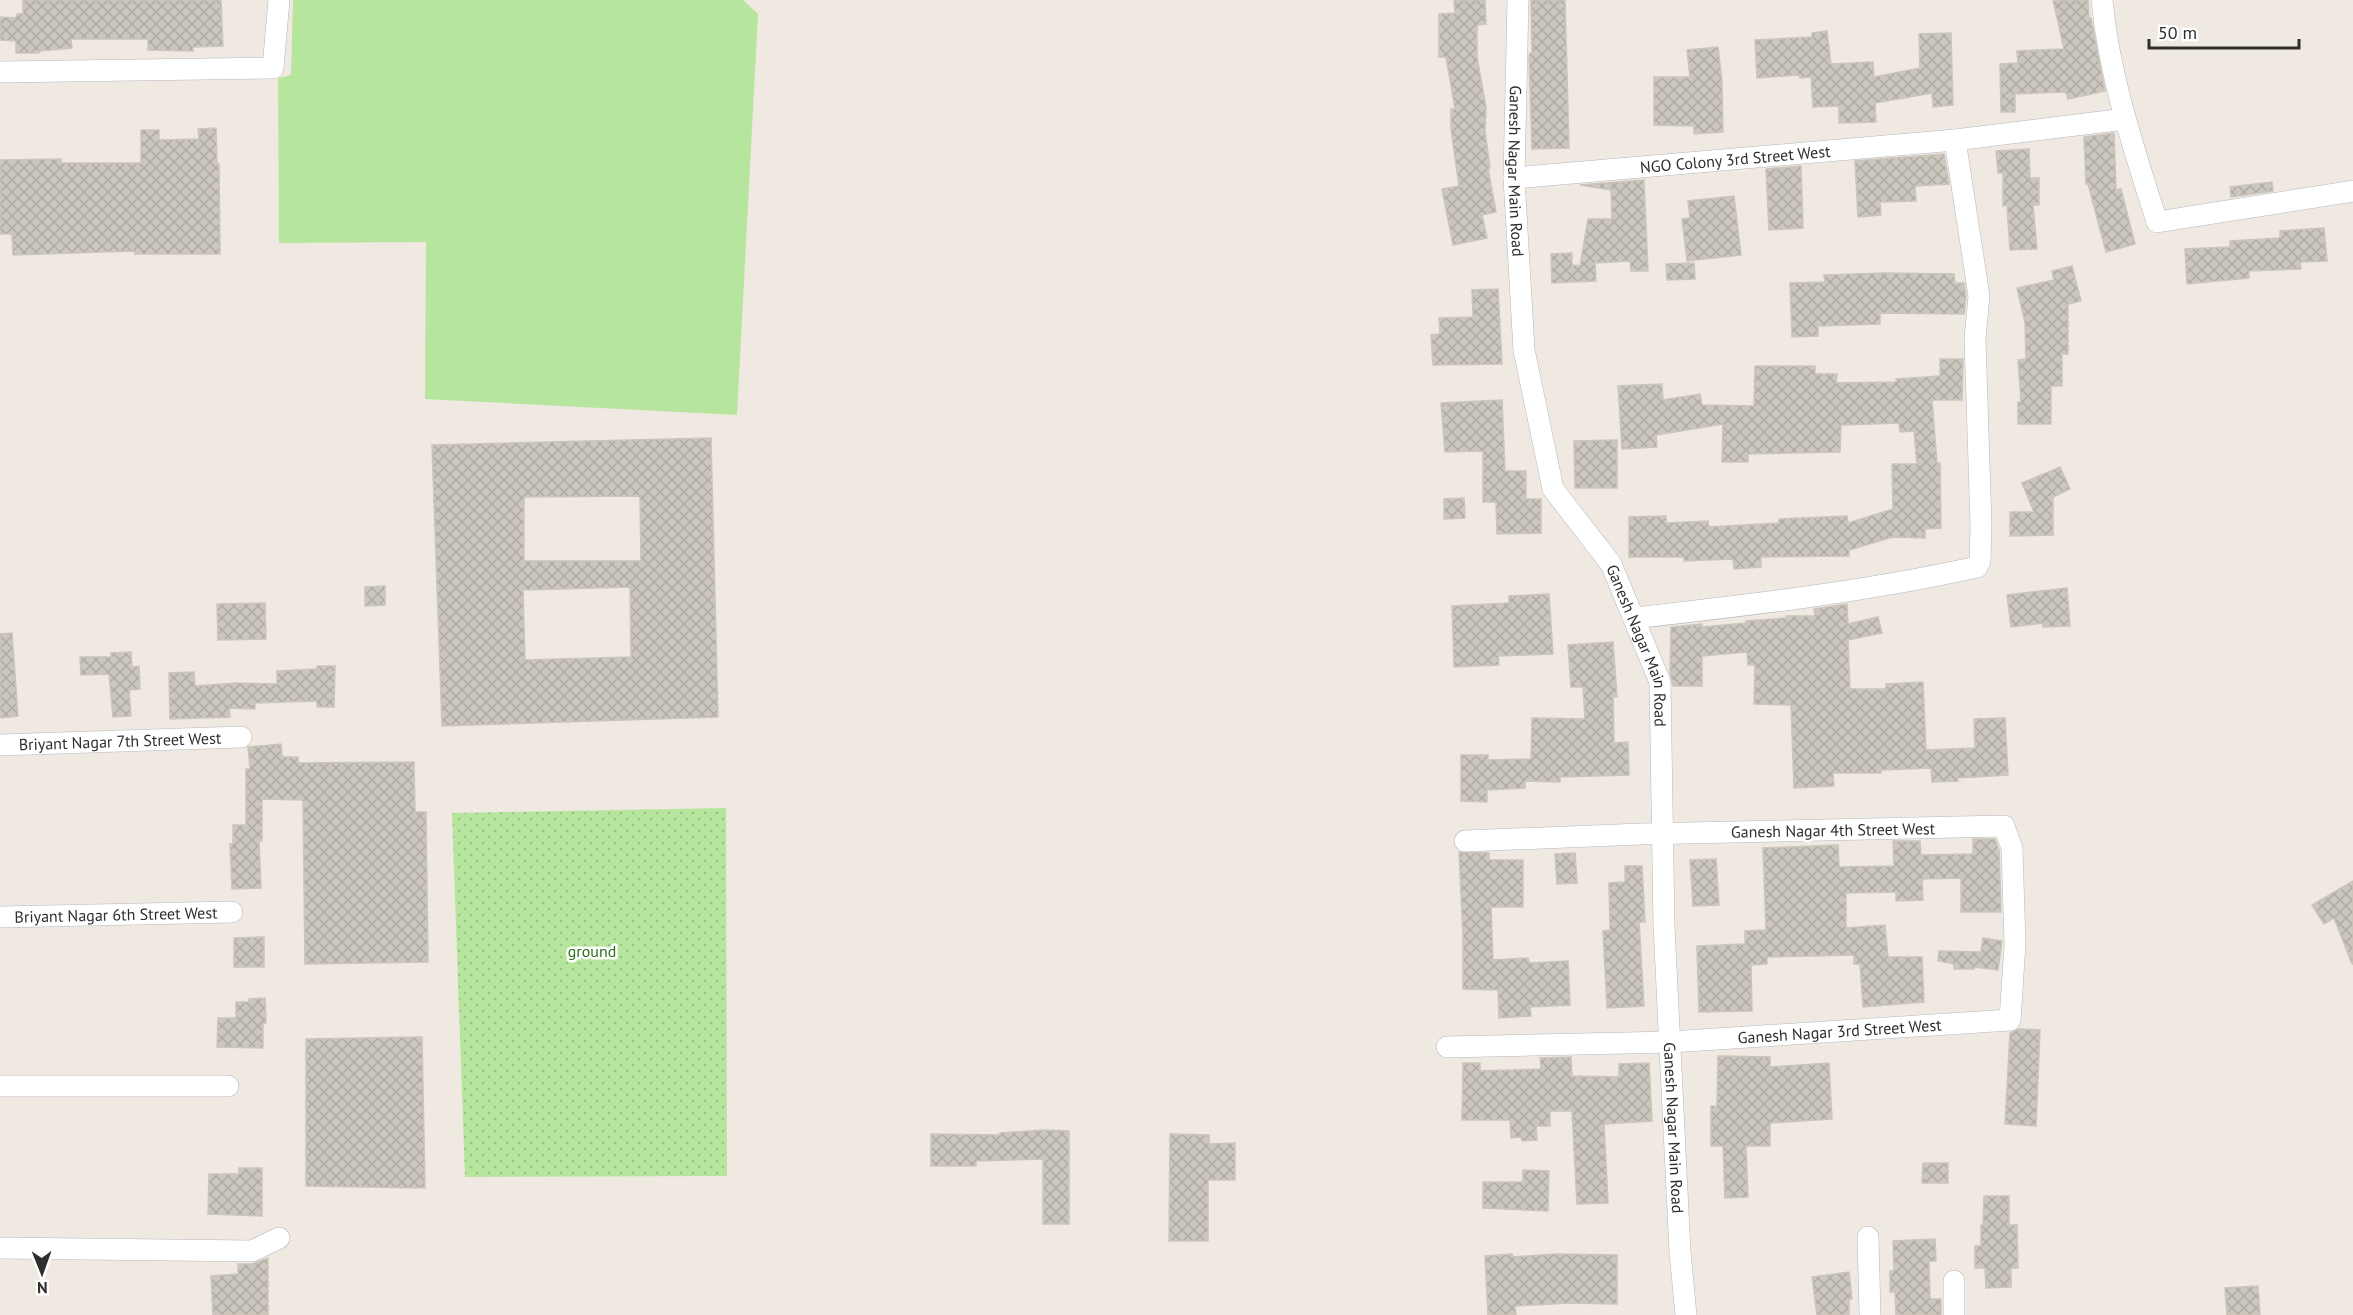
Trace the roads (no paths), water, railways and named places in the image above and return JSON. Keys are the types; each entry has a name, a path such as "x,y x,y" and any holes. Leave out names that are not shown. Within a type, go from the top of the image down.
{"street":[{"path":"0,72 273,68 279,0"},
{"name":"Ganesh Nagar Main Road","path":"1518,0 1514,178 1524,350 1553,489 1611,564 1660,682 1662,834 1670,1042 1686,1315"},
{"path":"2102,0 2106,39 2125,119 2157,222 2353,191"},
{"name":"NGO Colony 3rd Street West","path":"1514,178 1955,140 2125,119"},
{"path":"1634,618 1779,602 1926,578 1977,567 1980,561 1982,526 1975,338 1979,296 1955,140"},
{"name":"Briyant Nagar 7th Street West","path":"0,745 241,737"},
{"name":"Ganesh Nagar 4th Street West","path":"1465,841 2004,826 2012,848 2015,944 2010,1020"},
{"name":"Briyant Nagar 6th Street West","path":"0,917 232,912"},
{"name":"Ganesh Nagar 3rd Street West","path":"1447,1047 1670,1042 2010,1020"},
{"path":"0,1086 228,1086"},
{"path":"1868,1237 1870,1315"},
{"path":"0,1248 252,1251 279,1238"},
{"path":"1954,1281 1954,1315"}],"park label":[{"name":"ground","path":"592,951"}]}
